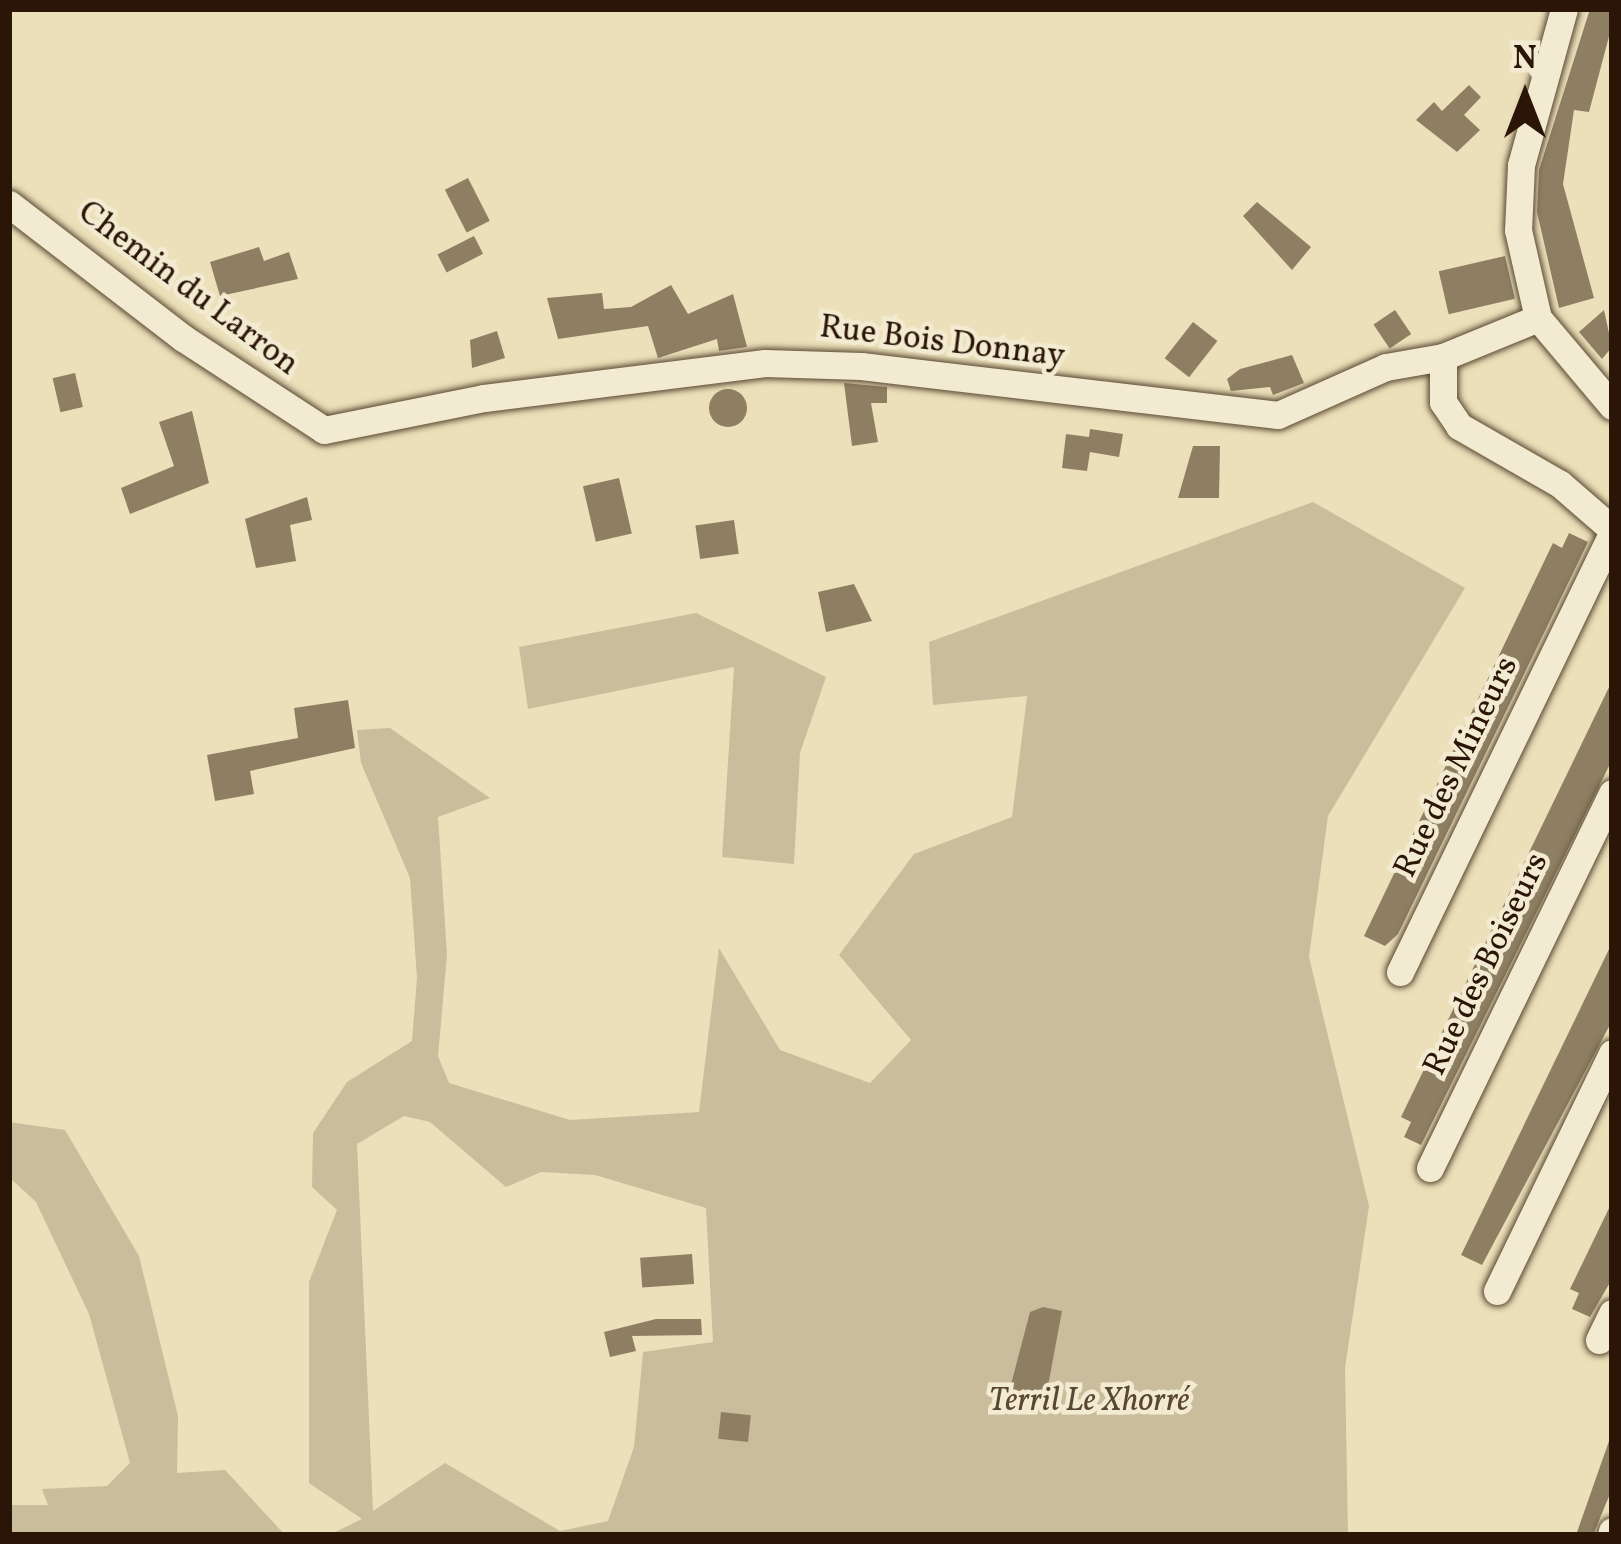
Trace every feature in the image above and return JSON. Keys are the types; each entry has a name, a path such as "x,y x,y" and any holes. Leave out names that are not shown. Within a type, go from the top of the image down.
{"street":[{"path":"1564,9 1521,165 1518,230 1538,319 1607,393"},
{"name":"Chemin du Larron","path":"9,204 171,330 324,430"},
{"name":"Rue Bois Donnay","path":"324,430 484,398 766,364 861,366 1278,415 1386,367 1443,357 1538,319"},
{"path":"1443,357 1443,402 1460,426 1561,484 1612,531"},
{"name":"Rue des Mineurs","path":"1400,972 1612,531"},
{"path":"1582,595 1612,587"},
{"name":"Rue des Boiseurs","path":"1430,1168 1612,793"},
{"path":"1497,1291 1612,1053"},
{"path":"1599,1340 1612,1313"}],"green space":[{"name":"Terril Le Xhorré","path":"1313,502 1465,588 1328,816 1309,957 1369,1206 1345,1368 1348,1535 329,1535 362,1519 309,1483 309,1282 337,1210 312,1187 313,1133 347,1082 412,1041 417,978 410,878 361,763 357,730 390,728 490,798 438,817 447,955 438,1056 449,1083 570,1120 699,1112 719,948 780,1050 870,1083 911,1040 839,955 914,854 1012,817 1027,696 933,705 929,642","holes":["404,1116 430,1122 506,1187 541,1172 595,1175 706,1208 713,1342 643,1352 634,1447 608,1521 560,1531 445,1463 373,1511 357,1144"]},
{"path":"696,613 826,677 800,753 794,864 722,857 734,667 528,709 519,647"},
{"path":"9,1122 65,1130 139,1256 178,1416 177,1473 225,1470 285,1535 9,1535 9,1505 48,1505 42,1489 107,1486 130,1463 89,1314 36,1202 9,1177"}],"building":[{"path":"1590,9 1612,9 1612,25 1589,112 1574,110 1563,184 1594,298 1559,308 1537,212 1539,170"},
{"path":"1469,85 1481,97 1464,115 1480,130 1457,152 1416,120 1434,102 1442,111"},
{"path":"468,178 490,221 467,233 445,190"},
{"path":"1257,202 1311,247 1292,270 1243,216"},
{"path":"474,236 483,254 447,272 437,255"},
{"path":"259,247 264,261 289,252 298,279 220,296 210,262"},
{"path":"1505,256 1515,299 1449,314 1439,271"},
{"path":"671,285 688,314 733,294 747,347 719,351 717,339 658,358 648,326 558,339 547,298 602,293 604,309 631,307"},
{"path":"1395,310 1411,334 1390,349 1373,325"},
{"path":"1604,310 1612,347 1602,359 1579,332"},
{"path":"1193,322 1217,341 1189,377 1165,358"},
{"path":"497,331 505,358 472,368 470,340"},
{"path":"1292,355 1304,383 1273,395 1270,387 1231,391 1227,379 1240,369"},
{"path":"75,373 83,407 60,412 53,378"},
{"path":"844,383 887,387 887,403 871,403 878,442 852,446"},
{"path":"728,389 742,394 747,408 742,422 728,427 714,422 709,408 714,394"},
{"path":"192,411 209,483 130,514 121,488 174,466 159,422"},
{"path":"1090,429 1123,434 1119,457 1090,452 1087,471 1062,468 1066,434 1089,437"},
{"path":"1193,446 1220,446 1219,498 1178,498"},
{"path":"619,478 632,534 596,542 583,486"},
{"path":"307,497 312,520 290,525 296,561 256,568 245,519"},
{"path":"734,520 739,554 700,559 695,525"},
{"path":"1569,533 1588,542 1398,934 1385,946 1364,936 1553,543 1562,548"},
{"path":"854,584 872,621 826,632 818,592"},
{"path":"1612,681 1612,760 1421,1145 1404,1137 1411,1122 1401,1117"},
{"path":"348,700 355,748 250,771 254,794 215,801 207,755 298,738 294,708"},
{"path":"1612,943 1612,1021 1482,1265 1461,1255"},
{"path":"1612,1202 1612,1279 1590,1317 1572,1309 1579,1293 1570,1289"},
{"path":"692,1254 694,1284 642,1288 640,1258"},
{"path":"1043,1307 1062,1311 1045,1402 1009,1392 1030,1312"},
{"path":"656,1319 701,1319 702,1335 632,1336 636,1351 610,1357 604,1332"},
{"path":"721,1412 751,1415 748,1442 718,1439"},
{"path":"1609,1441 1612,1489 1593,1535 1576,1535"}]}
